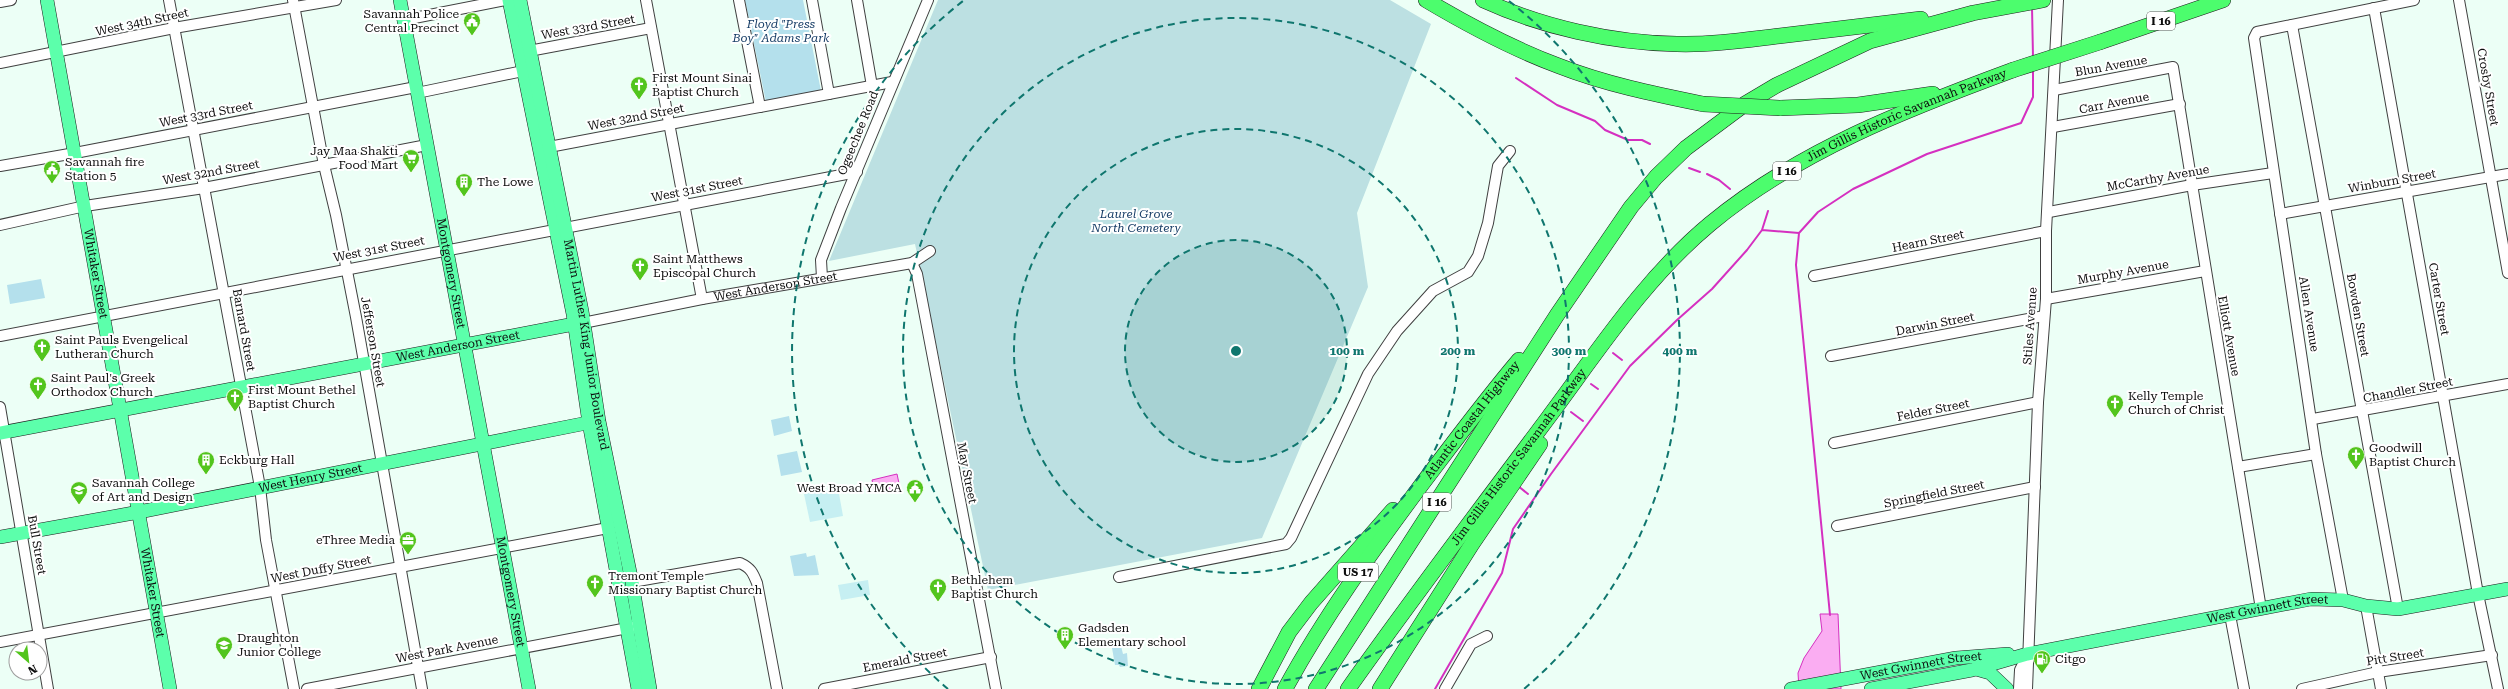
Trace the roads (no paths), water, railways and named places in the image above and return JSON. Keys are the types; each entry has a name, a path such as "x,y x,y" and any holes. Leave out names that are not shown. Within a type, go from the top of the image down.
{"highway":[{"path":"1426,0 1492,36 1559,66 1619,86 1703,104 1780,108 1858,105 1962,89"},
{"path":"1483,0 1531,19 1592,34 1634,42 1677,44 1729,42 1973,13"},
{"name":"I 16","path":"1316,689 1558,315 1631,207 1656,177 1686,148 1745,104 1807,69 1870,41 1973,13 2043,0"},
{"name":"Jim Gillis Historic Savannah Parkway","path":"1348,689 1640,295 1709,225 1749,194 1825,149 1872,126 2013,70 2222,0"},
{"name":"Atlantic Coastal Highway","path":"1285,689 1307,650 1353,579 1440,460 1503,379 1558,315"},
{"path":"1380,689 1468,550 1560,414 1582,372"},
{"path":"1259,689 1289,632 1311,603 1386,517 1440,460"}],"main road":[{"name":"Whitaker Street","path":"47,0 76,153 103,316 170,689"},
{"name":"Montgomery Street","path":"400,0 529,689"},
{"name":"Martin Luther King Junior Boulevard","path":"509,0 523,71 559,228 579,324 608,528 650,689"},
{"name":"Martin Luther King Junior Boulevard","path":"520,0 549,147 559,228"},
{"name":"West Anderson Street","path":"2,433 121,412 242,387 579,324"},
{"name":"Martin Luther King Junior Boulevard","path":"594,422 632,582 633,626 638,689"},
{"name":"West Henry Street","path":"0,537 21,532 139,512 594,422"},
{"name":"West Gwinnett Street","path":"1872,689 1976,669 2028,654 2230,616 2311,599 2342,600 2366,606 2398,609 2508,590"},
{"name":"West Gwinnett Street","path":"1791,689 1976,655 2028,654"},
{"path":"1976,669 1990,673 2007,689"}],"street":[{"path":"0,2 11,0"},
{"name":"Barnard Street","path":"169,0 242,387 260,487 266,540 294,689"},
{"name":"West 34th Street","path":"0,63 293,4 336,0"},
{"path":"404,20 505,0"},
{"path":"646,0 702,299"},
{"path":"739,0 760,107"},
{"path":"812,0 829,94"},
{"path":"856,0 872,86"},
{"name":"Ogeechee Road","path":"822,278 821,260 892,82 928,0"},
{"name":"Stiles Avenue","path":"2028,689 2028,654 2038,402 2046,299 2046,231 2053,128 2058,0"},
{"path":"2292,25 2414,0"},
{"name":"Crosby Street","path":"2459,0 2508,274"},
{"name":"Jefferson Street","path":"293,4 312,106 365,365 399,567 422,689"},
{"name":"Carter Street","path":"2374,8 2408,192 2478,594 2498,689"},
{"name":"Allen Avenue","path":"2292,25 2257,32 2254,45 2313,419 2316,454 2342,600"},
{"name":"Bowden Street","path":"2292,25 2398,609"},
{"name":"West 33rd Street","path":"529,51 651,28"},
{"name":"Blun Avenue","path":"2054,90 2173,67"},
{"name":"Elliott Avenue","path":"2173,67 2261,609"},
{"name":"West 33rd Street","path":"0,166 76,153 312,106 417,90 523,71"},
{"name":"West 32nd Street","path":"549,147 892,82"},
{"name":"Carr Avenue","path":"2053,128 2180,104"},
{"name":"West 32nd Street","path":"0,225 85,206 204,188 427,145"},
{"path":"1119,577 1286,544 1291,538 1338,436 1366,383 1368,374 1397,331 1433,291 1468,272 1478,256 1488,223 1498,166 1510,151"},
{"name":"West 31st Street","path":"0,336 857,172"},
{"name":"McCarthy Avenue","path":"2048,212 2192,185 2273,173"},
{"name":"Winburn Street","path":"2280,214 2508,174"},
{"name":"Hearn Street","path":"1814,276 2046,231"},
{"path":"912,263 930,251"},
{"name":"West Anderson Street","path":"579,324 702,299 912,263"},
{"name":"May Street","path":"912,263 917,274 934,358 971,563 991,657 996,689"},
{"name":"Murphy Avenue","path":"2046,299 2205,271"},
{"name":"Darwin Street","path":"1831,356 2044,316"},
{"name":"Chandler Street","path":"2313,419 2508,384"},
{"name":"Felder Street","path":"1834,443 2038,402"},
{"name":"Bull Street","path":"0,407 2,433 48,689"},
{"path":"2238,467 2316,454"},
{"name":"Springfield Street","path":"1837,526 2035,487"},
{"name":"West Duffy Street","path":"0,642 608,528"},
{"path":"632,582 740,564 748,567 753,572 756,583 777,689"},
{"path":"2366,606 2381,689"},
{"path":"2230,616 2244,689"},
{"name":"West Park Avenue","path":"307,689 633,626"},
{"path":"1445,689 1471,644 1487,636"},
{"name":"Stiles Avenue","path":"2019,689 2020,670 2028,654"},
{"name":"Pitt Street","path":"2302,689 2378,672 2492,655"},
{"name":"Emerald Street","path":"824,689 991,657"}],"waterway":[{"path":"2032,7 2033,57"},
{"path":"1830,615 1796,265 1799,233 1818,212 1853,189 1927,154 2021,123 2033,97 2033,69"},
{"path":"1516,78 1557,105 1595,121 1605,130 1628,140 1642,140 1650,144"},
{"path":"1689,168 1700,172"},
{"path":"1707,174 1719,180 1730,189"},
{"path":"1762,230 1768,211"},
{"path":"1435,689 1502,573 1513,529 1551,474 1630,366 1677,320 1712,289 1747,250 1762,230 1799,233"},
{"path":"1613,353 1622,360"},
{"path":"1591,384 1598,389"},
{"path":"1571,412 1583,421"},
{"path":"1518,486 1528,494"}],"place":[{"name":"Savannah Police Central Precinct","path":"472,36"},
{"name":"First Mount Sinai Baptist Church","path":"639,100"},
{"name":"Jay Maa Shakti Food Mart","path":"411,173"},
{"name":"Savannah fire Station 5","path":"52,184"},
{"name":"The Lowe","path":"464,197"},
{"name":"Saint Matthews Episcopal Church","path":"640,281"},
{"name":"Saint Pauls Evengelical Lutheran Church","path":"42,362"},
{"name":"Saint Paul's Greek Orthodox Church","path":"38,400"},
{"name":"First Mount Bethel Baptist Church","path":"235,412"},
{"name":"Kelly Temple Church of Christ","path":"2115,418"},
{"name":"Goodwill Baptist Church","path":"2356,470"},
{"name":"Eckburg Hall","path":"206,475"},
{"name":"West Broad YMCA","path":"915,503"},
{"name":"Savannah College of Art and Design","path":"79,505"},
{"name":"eThree Media","path":"408,555"},
{"name":"Tremont Temple Missionary Baptist Church","path":"595,598"},
{"name":"Bethlehem Baptist Church","path":"938,602"},
{"name":"Gadsden Elementary school","path":"1065,650"},
{"name":"Draughton Junior College","path":"224,660"},
{"name":"Citgo","path":"2042,674"}],"park label":[{"name":"Floyd \"Press Boy\" Adams Park","path":"781,31"},
{"name":"Laurel Grove North Cemetery","path":"1136,221"}]}
